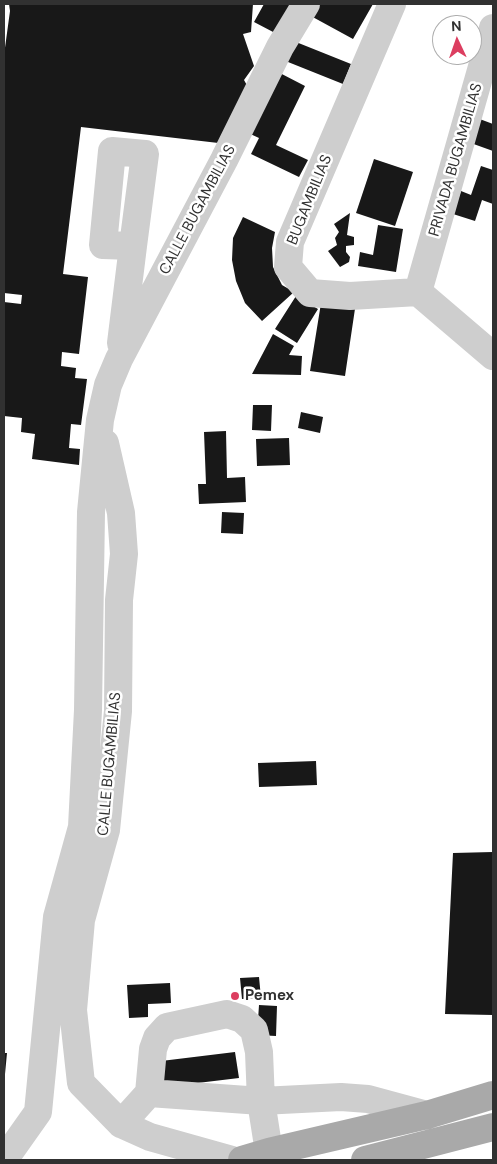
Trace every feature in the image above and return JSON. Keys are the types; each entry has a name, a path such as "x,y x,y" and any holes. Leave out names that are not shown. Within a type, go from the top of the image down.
{"main road":[{"path":"242,1160 427,1115 493,1094"},
{"path":"365,1160 493,1127"}],"street":[{"name":"CALLE BUGAMBILIAS","path":"232,1160 150,1137 121,1124 81,1083 73,1010 81,920 94,828 88,710 91,512 100,420 108,385 119,359 224,160 280,47 306,4"},
{"name":"BUGAMBILIAS","path":"392,4 290,242 288,267 310,293 350,296 418,292"},
{"name":"PRIVADA BUGAMBILIAS","path":"418,292 493,28"},
{"path":"119,359 133,246"},
{"path":"418,292 493,356"},
{"name":"CALLE BUGAMBILIAS","path":"4,1160 38,1112 57,917 94,828"},
{"path":"121,1124 149,1093 153,1049 157,1038 167,1027 227,1014 242,1019 254,1030 258,1052 261,1101 269,1152"},
{"path":"149,1093 261,1101 341,1097 368,1099 427,1115"}],"building":[{"path":"9,4 253,4 251,32 243,34 254,66 244,80 249,89 227,144 81,127 63,274 88,277 79,354 62,352 61,366 76,368 75,378 87,379 81,425 71,424 69,448 80,449 79,465 32,459 35,434 21,432 22,418 4,416 4,302 21,304 22,295 4,293 4,55 10,11"},
{"path":"264,4 291,4 275,33 254,22"},
{"path":"315,4 373,4 353,39 309,15"},
{"path":"291,40 351,64 343,84 283,60"},
{"path":"276,71 305,86 276,145 308,160 299,177 251,154 259,138 246,132"},
{"path":"477,118 493,124 493,151 468,142"},
{"path":"374,159 413,172 395,226 356,213"},
{"path":"481,166 493,170 493,204 482,200 475,221 453,214 461,191 471,195"},
{"path":"350,213 347,235 354,237 354,245 346,246 346,252 350,257 349,262 340,267 328,251 337,245 335,238 339,232 334,224"},
{"path":"243,217 275,232 272,248 273,267 282,285 294,292 262,321 245,303 236,281 232,260 233,238"},
{"path":"378,225 403,229 396,272 358,266 360,252 373,255"},
{"path":"296,296 318,309 297,343 275,329"},
{"path":"322,297 356,302 345,376 310,371"},
{"path":"273,334 294,346 289,355 302,356 301,375 252,374"},
{"path":"253,405 272,405 271,431 252,430"},
{"path":"301,412 323,417 320,433 298,428"},
{"path":"226,431 227,478 245,477 246,502 199,504 198,484 206,484 204,432"},
{"path":"289,438 290,465 257,466 256,439"},
{"path":"222,512 244,513 243,534 221,533"},
{"path":"316,761 317,785 259,787 258,763"},
{"path":"493,852 493,1015 445,1014 453,853"},
{"path":"259,977 261,998 242,999 240,978"},
{"path":"170,983 171,1003 148,1004 148,1017 129,1018 127,985"},
{"path":"259,1005 277,1006 276,1036 257,1035"},
{"path":"235,1052 239,1078 156,1088 153,1062"},
{"path":"4,1053 7,1053 5,1074 4,1074"}],"place":[{"name":"Pemex","path":"235,996"}]}
